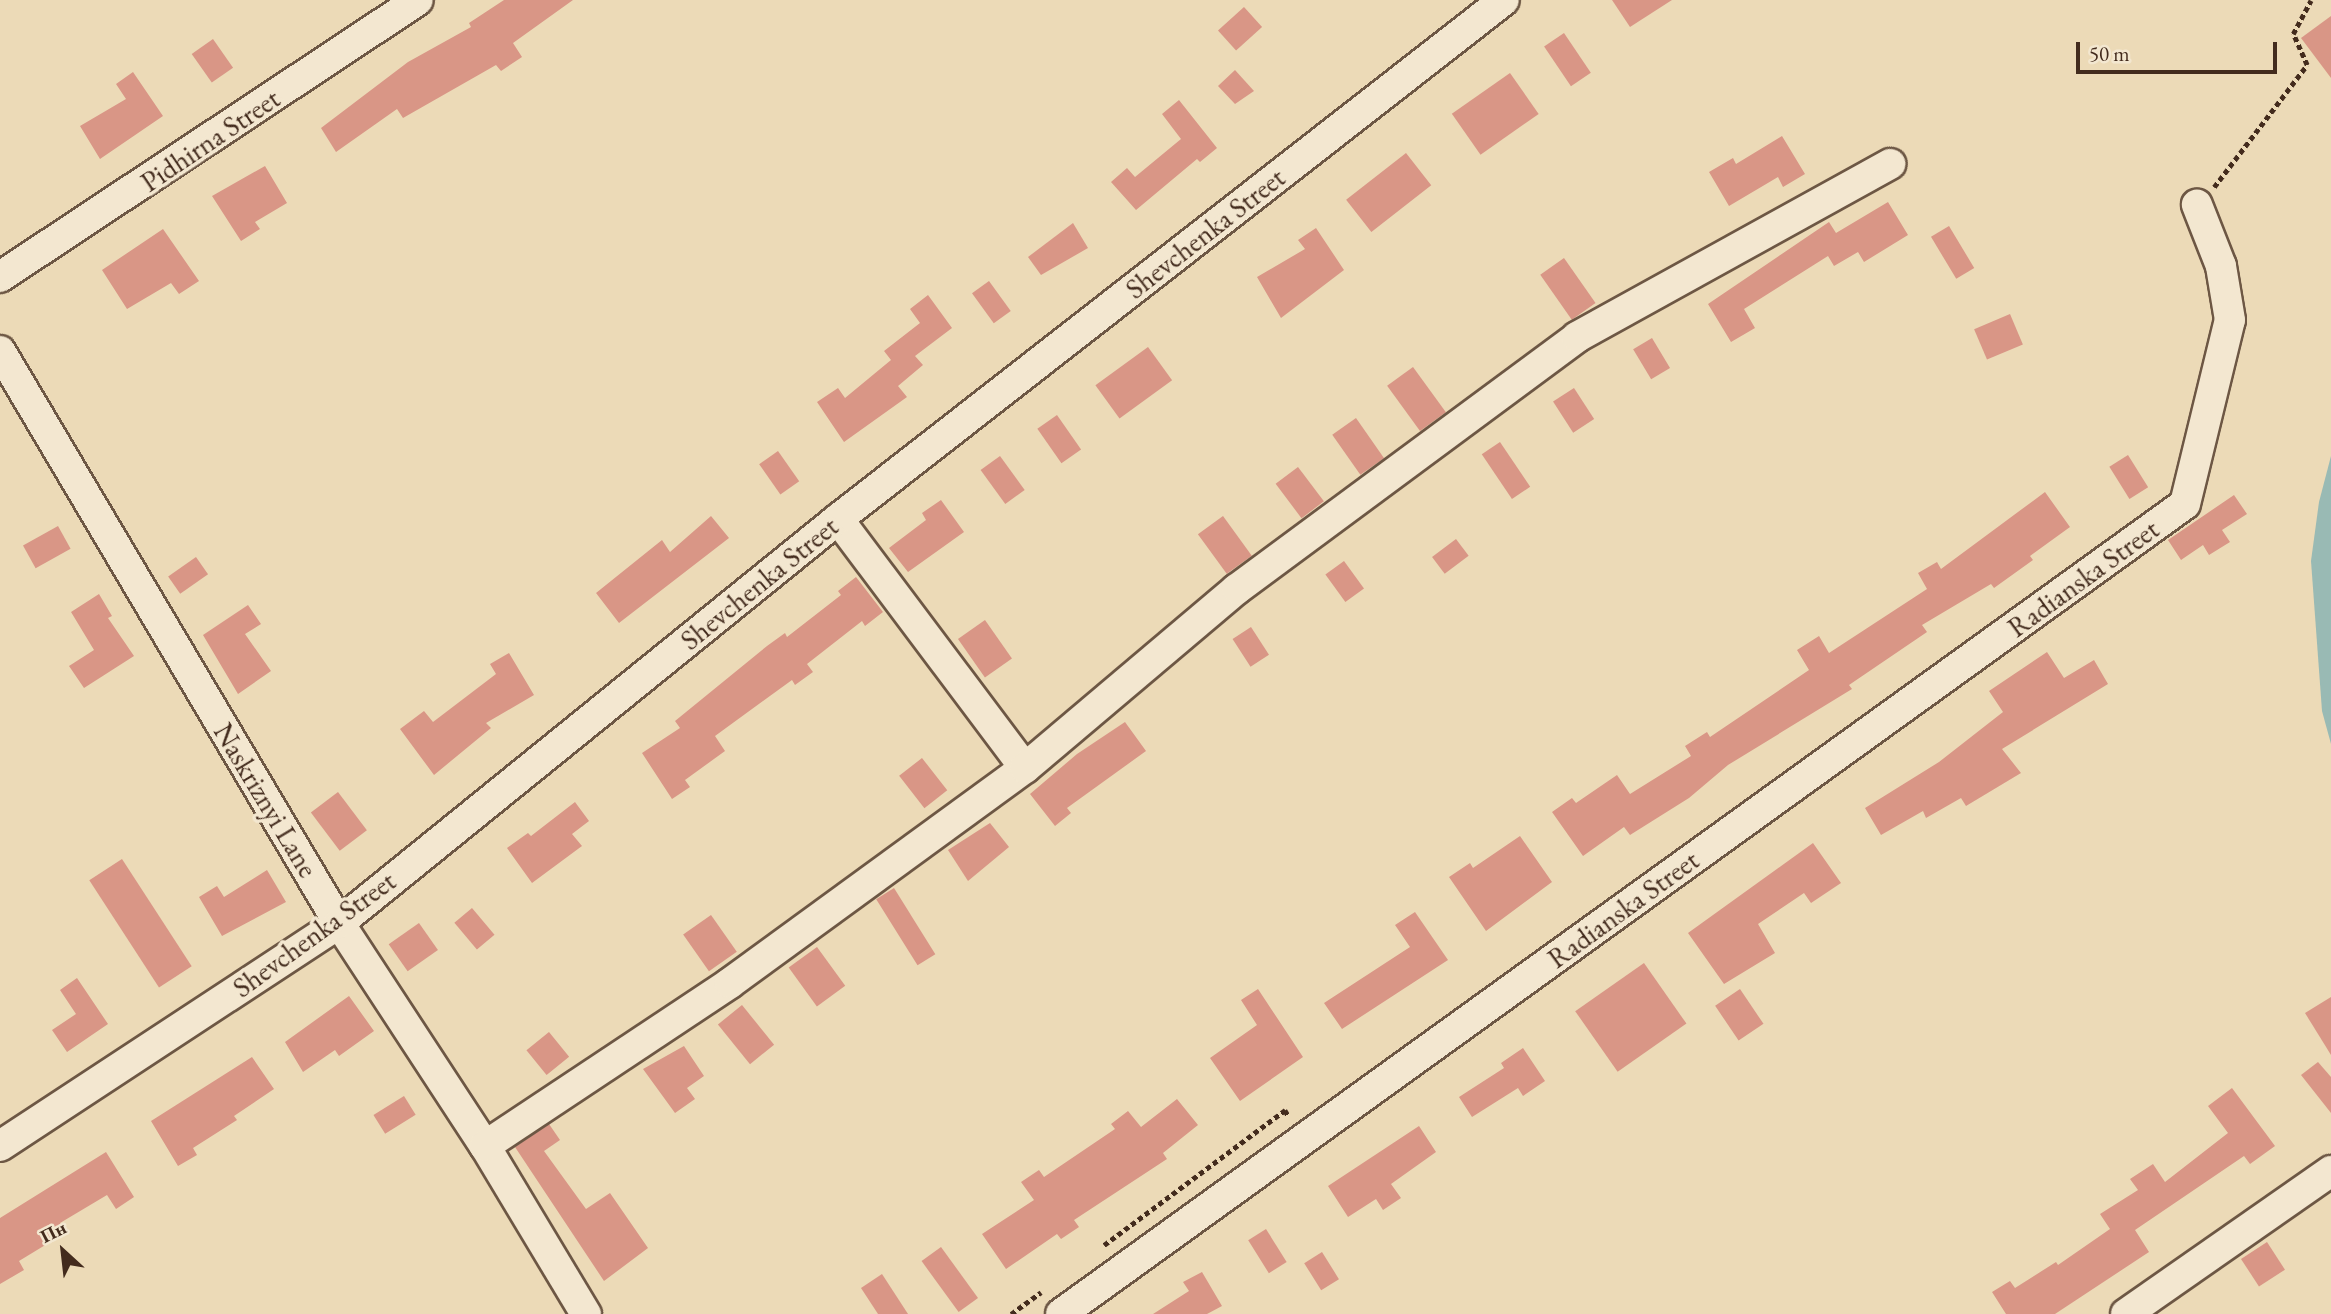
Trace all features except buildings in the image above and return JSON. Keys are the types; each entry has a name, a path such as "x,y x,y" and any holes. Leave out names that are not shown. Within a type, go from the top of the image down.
{"street":[{"name":"Pidhirna Street","path":"0,277 418,0"},
{"name":"Shevchenka Street","path":"0,1146 339,923 838,519 1504,0"},
{"path":"485,1146 730,983 1025,768 1237,589 1577,337 1889,164"},
{"name":"Radianska Street","path":"1061,1314 2185,504 2230,320 2221,265 2197,205"},
{"name":"Naskriznyi Lane","path":"0,351 339,923 485,1146 586,1314"},
{"path":"838,519 1025,768"},
{"path":"2126,1314 2331,1171"}],"path":[{"path":"2221,180 2307,65 2293,34 2311,0"},
{"path":"1098,1249 1285,1110"},
{"path":"1011,1314 1044,1290"}],"water":[{"path":"2331,456 2331,744 2322,711 2311,561 2319,502"}]}
